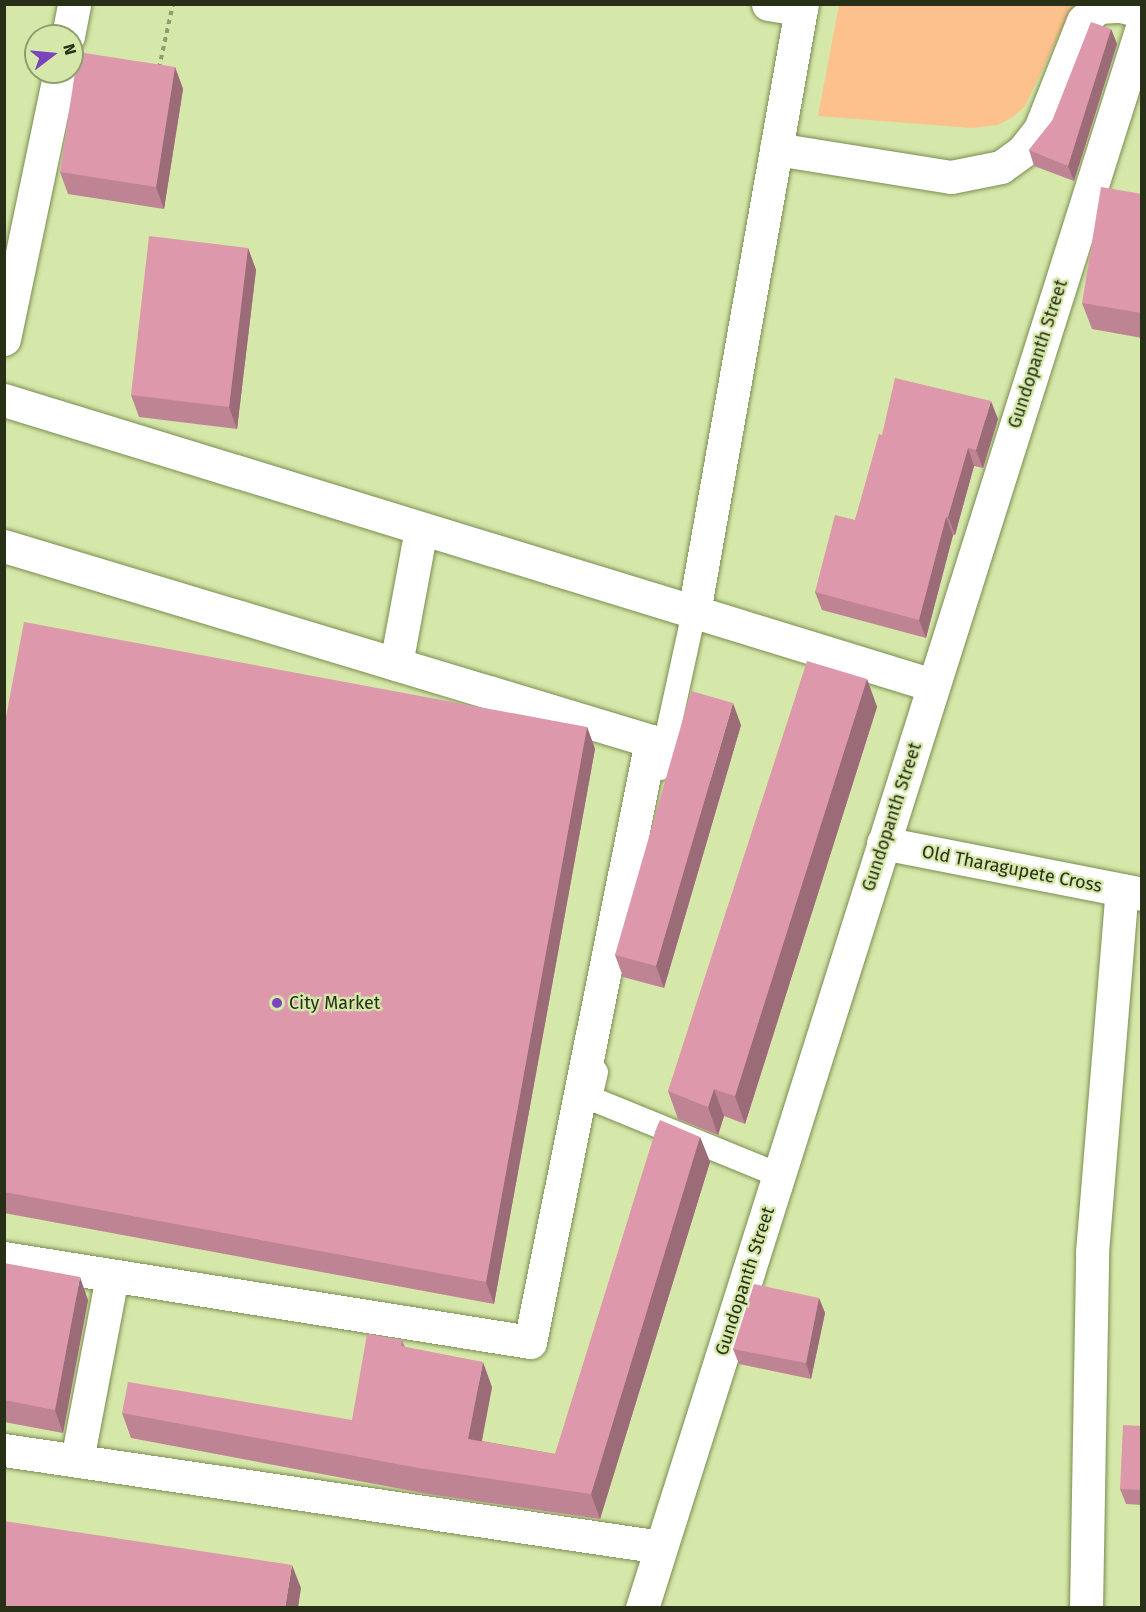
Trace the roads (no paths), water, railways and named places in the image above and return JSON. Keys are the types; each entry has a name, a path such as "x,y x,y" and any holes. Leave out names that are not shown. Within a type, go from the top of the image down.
{"street":[{"path":"70,24 74,4"},
{"path":"694,612 802,7 768,4"},
{"path":"776,149 951,177 1002,166 1023,151 1040,129 1083,21 1098,7 1120,6 1142,10"},
{"name":"Gundopanth Street","path":"642,1608 1142,27"},
{"path":"4,339 57,84"},
{"path":"4,400 933,685"},
{"path":"396,664 421,529"},
{"path":"4,546 651,741 530,1342 4,1258"},
{"name":"Old Tharagupete Cross","path":"883,843 1132,892"},
{"path":"1086,1608 1092,1252 1132,892"},
{"path":"77,1460 112,1276"},
{"path":"4,1450 661,1547"}],"lane":[{"path":"694,612 590,1098 779,1175"}],"place":[{"name":"City Market","path":"277,1003"}]}
